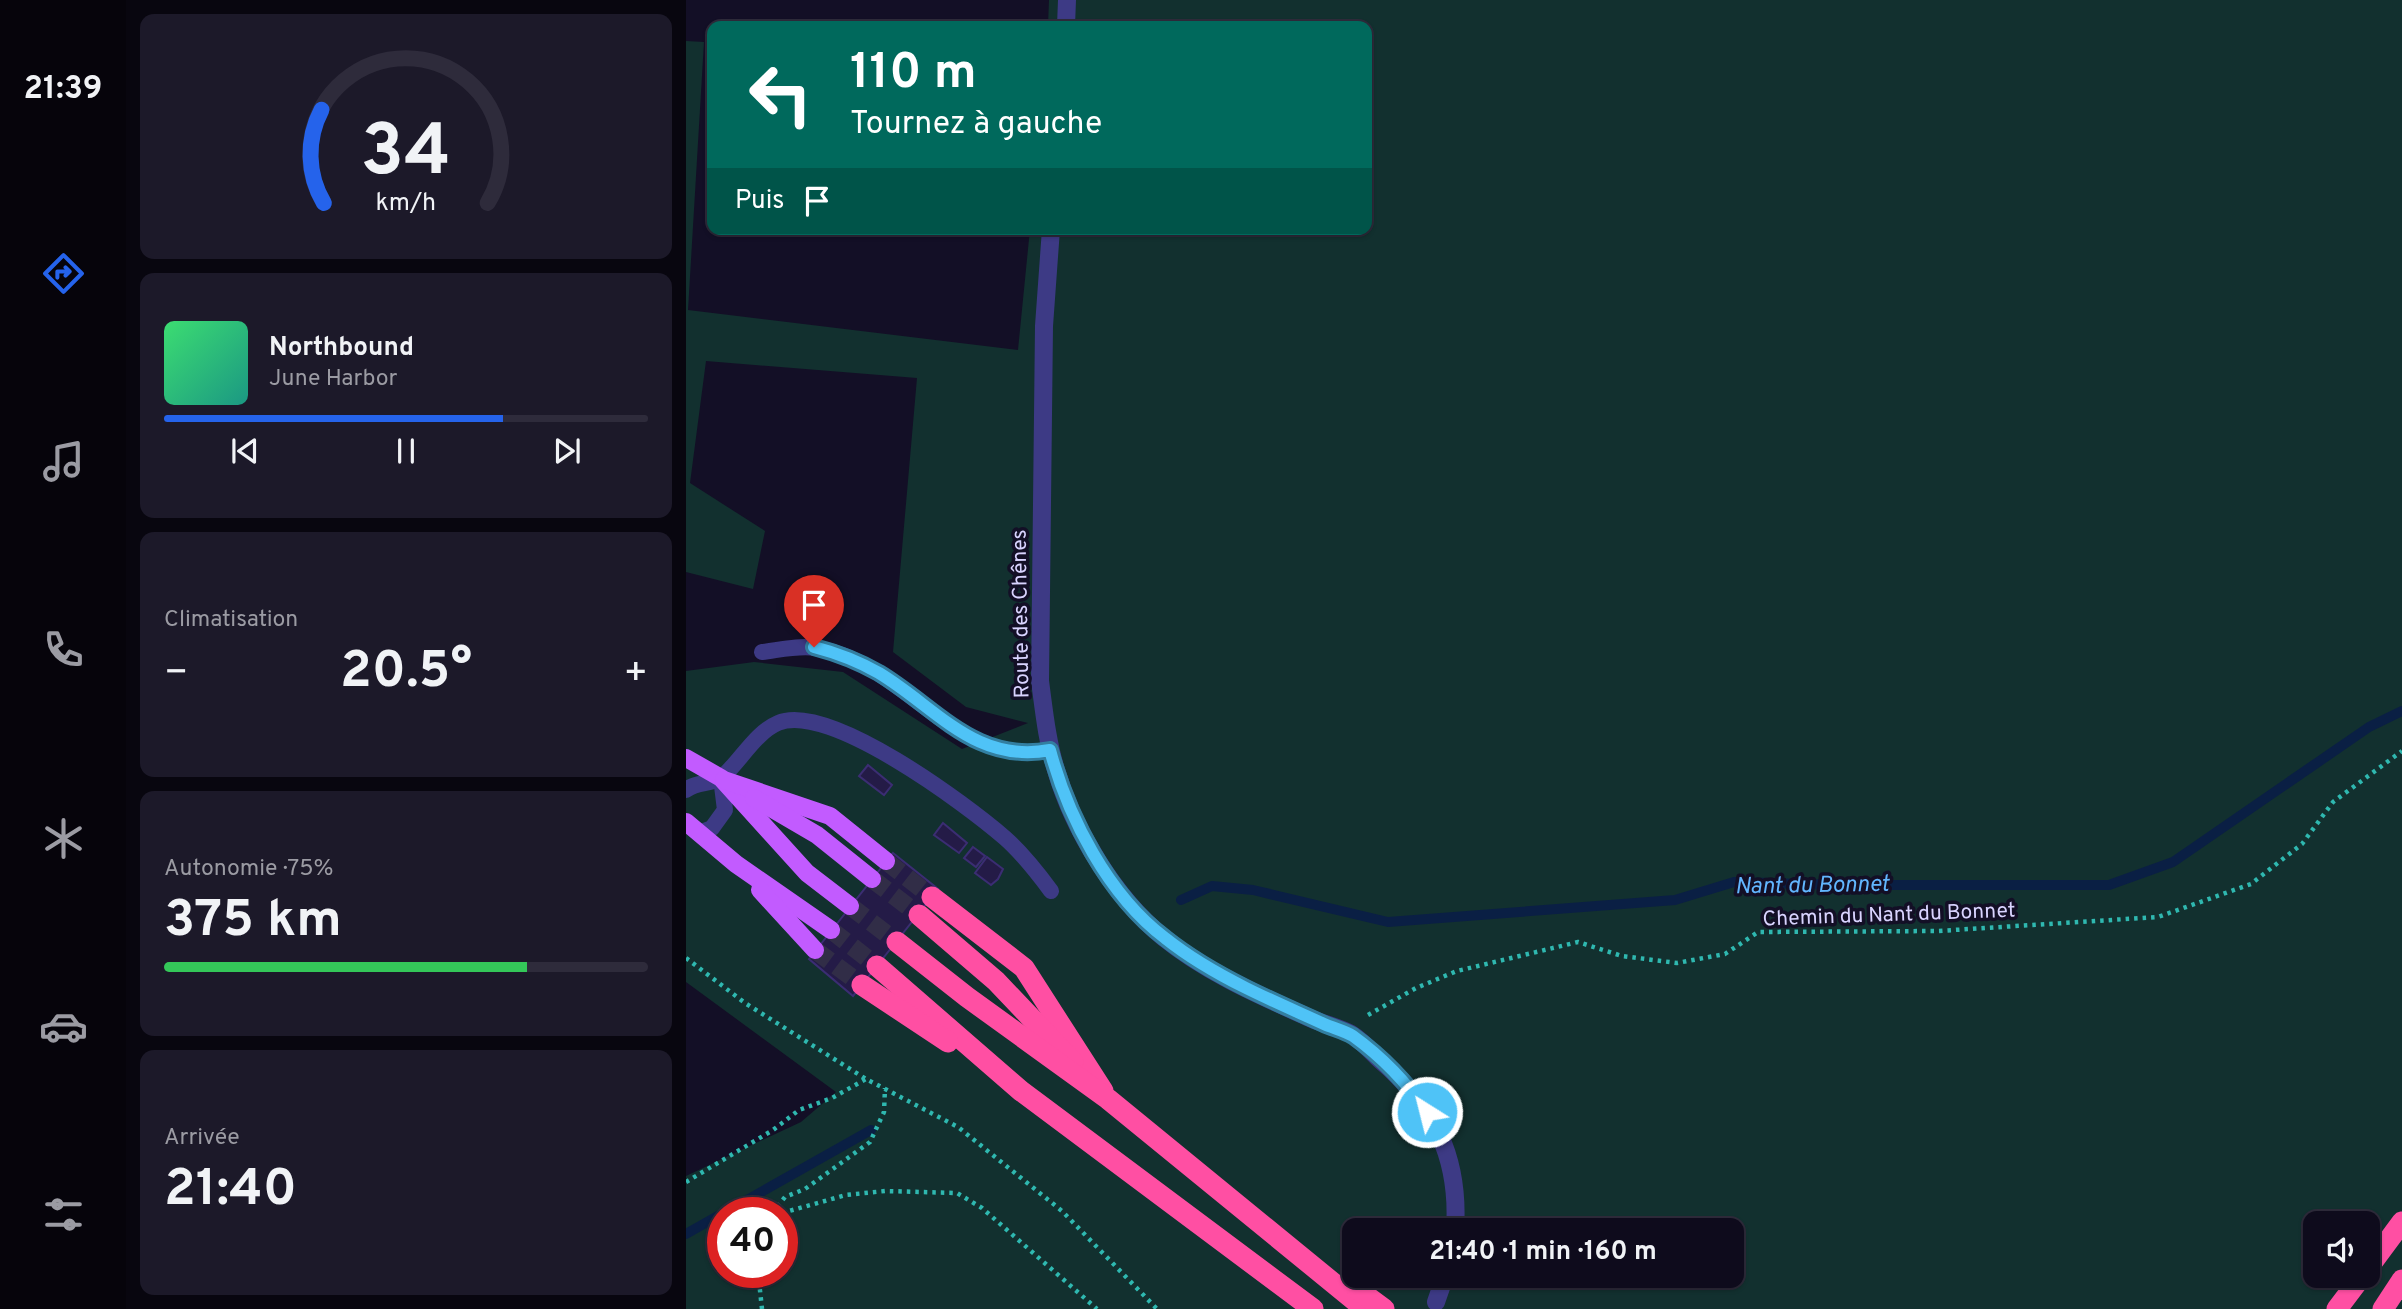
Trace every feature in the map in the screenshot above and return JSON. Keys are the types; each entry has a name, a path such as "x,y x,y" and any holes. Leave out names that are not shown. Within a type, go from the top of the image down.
{"highway":[{"path":"932,897 1024,968 1108,1099"},
{"path":"919,915 996,981 1108,1099"},
{"path":"897,942 967,997 1108,1099 1365,1309"},
{"path":"877,966 1021,1091"},
{"path":"862,985 1021,1091 1312,1309"},
{"path":"1222,1190 1384,1309"},
{"path":"1154,1192 1287,1309"},
{"path":"2380,1252 2402,1222"},
{"path":"2383,1309 2402,1280"},
{"path":"2337,1309 2353,1288"}],"main road":[{"path":"686,758 817,835 872,879"},
{"path":"720,778 830,816 886,861"},
{"path":"720,778 807,873 850,906"},
{"path":"693,827 736,864 831,930"},
{"path":"736,864 815,950"}],"street":[{"path":"1066,21 1068,0"},
{"name":"Route des Chênes","path":"1051,235 1044,326 1040,667 1050,750 1056,773 1077,824 1099,863 1124,898 1163,937 1205,966 1246,988 1350,1034 1404,1080 1440,1134 1448,1154 1456,1197 1455,1218"},
{"path":"1436,1302 1441,1288"}],"lane":[{"path":"762,652 814,647 837,653 880,673 958,731 980,744 1021,753 1050,750"},
{"path":"686,790 693,784 720,778 759,737 778,723 797,720 815,722 871,746 947,792 1005,838 1029,862 1051,891"},
{"path":"693,827 712,828 725,810 720,778"}],"path":[{"name":"Chemin du Nant du Bonnet","path":"1350,1034 1369,1013 1416,988 1457,971 1578,942 1622,956 1677,962 1725,954 1758,932 1938,931 2158,916 2251,884 2302,844 2333,802 2402,751"},
{"path":"686,958 745,1003 866,1079 958,1127 1062,1211 1157,1309"},
{"path":"686,1182 773,1130 799,1110 832,1098 866,1079"},
{"path":"785,1197 804,1189 870,1142 884,1112 885,1088"},
{"path":"798,1208 846,1195 884,1191 957,1193 982,1208 1097,1309"},
{"path":"760,1288 762,1309"}],"green space":[{"path":"1049,0 2402,0 2402,1309 686,1309 686,1176 801,1122 836,1092 686,982 686,671 754,662 843,672 962,749 1028,723 966,707 893,652 917,378 706,361 690,483 765,531 753,589 686,572 686,41 704,42 688,310 1018,350 1029,235 1372,235 1372,21 1048,21"}],"building":[{"path":"868,765 892,785 884,795 859,776"},
{"path":"943,823 967,843 959,853 934,835"},
{"path":"973,847 985,856 976,867 964,858"},
{"path":"893,853 938,889 853,996 809,959"},
{"path":"987,857 1003,869 991,885 975,873"}],"waterway":[{"name":"Nant du Bonnet","path":"1181,900 1212,886 1253,890 1388,922 1675,900 1734,882 1840,885 2109,885 2173,862 2369,727 2402,711"},
{"name":"Nant du Bonnet","path":"752,1197 871,1130"},
{"name":"Nant du Bonnet","path":"686,1234 707,1222"}],"tunnel":[{"path":"886,861 932,897"},
{"path":"872,879 919,915"},
{"path":"850,906 897,942"},
{"path":"831,930 877,966"},
{"path":"815,950 862,985"}],"route":[{"path":"814,647 837,653 880,673 958,731 980,744 1021,753 1050,750 1056,773 1077,824 1099,863 1124,898 1163,937 1205,966 1246,988 1350,1034 1404,1080 1427,1112"}]}
